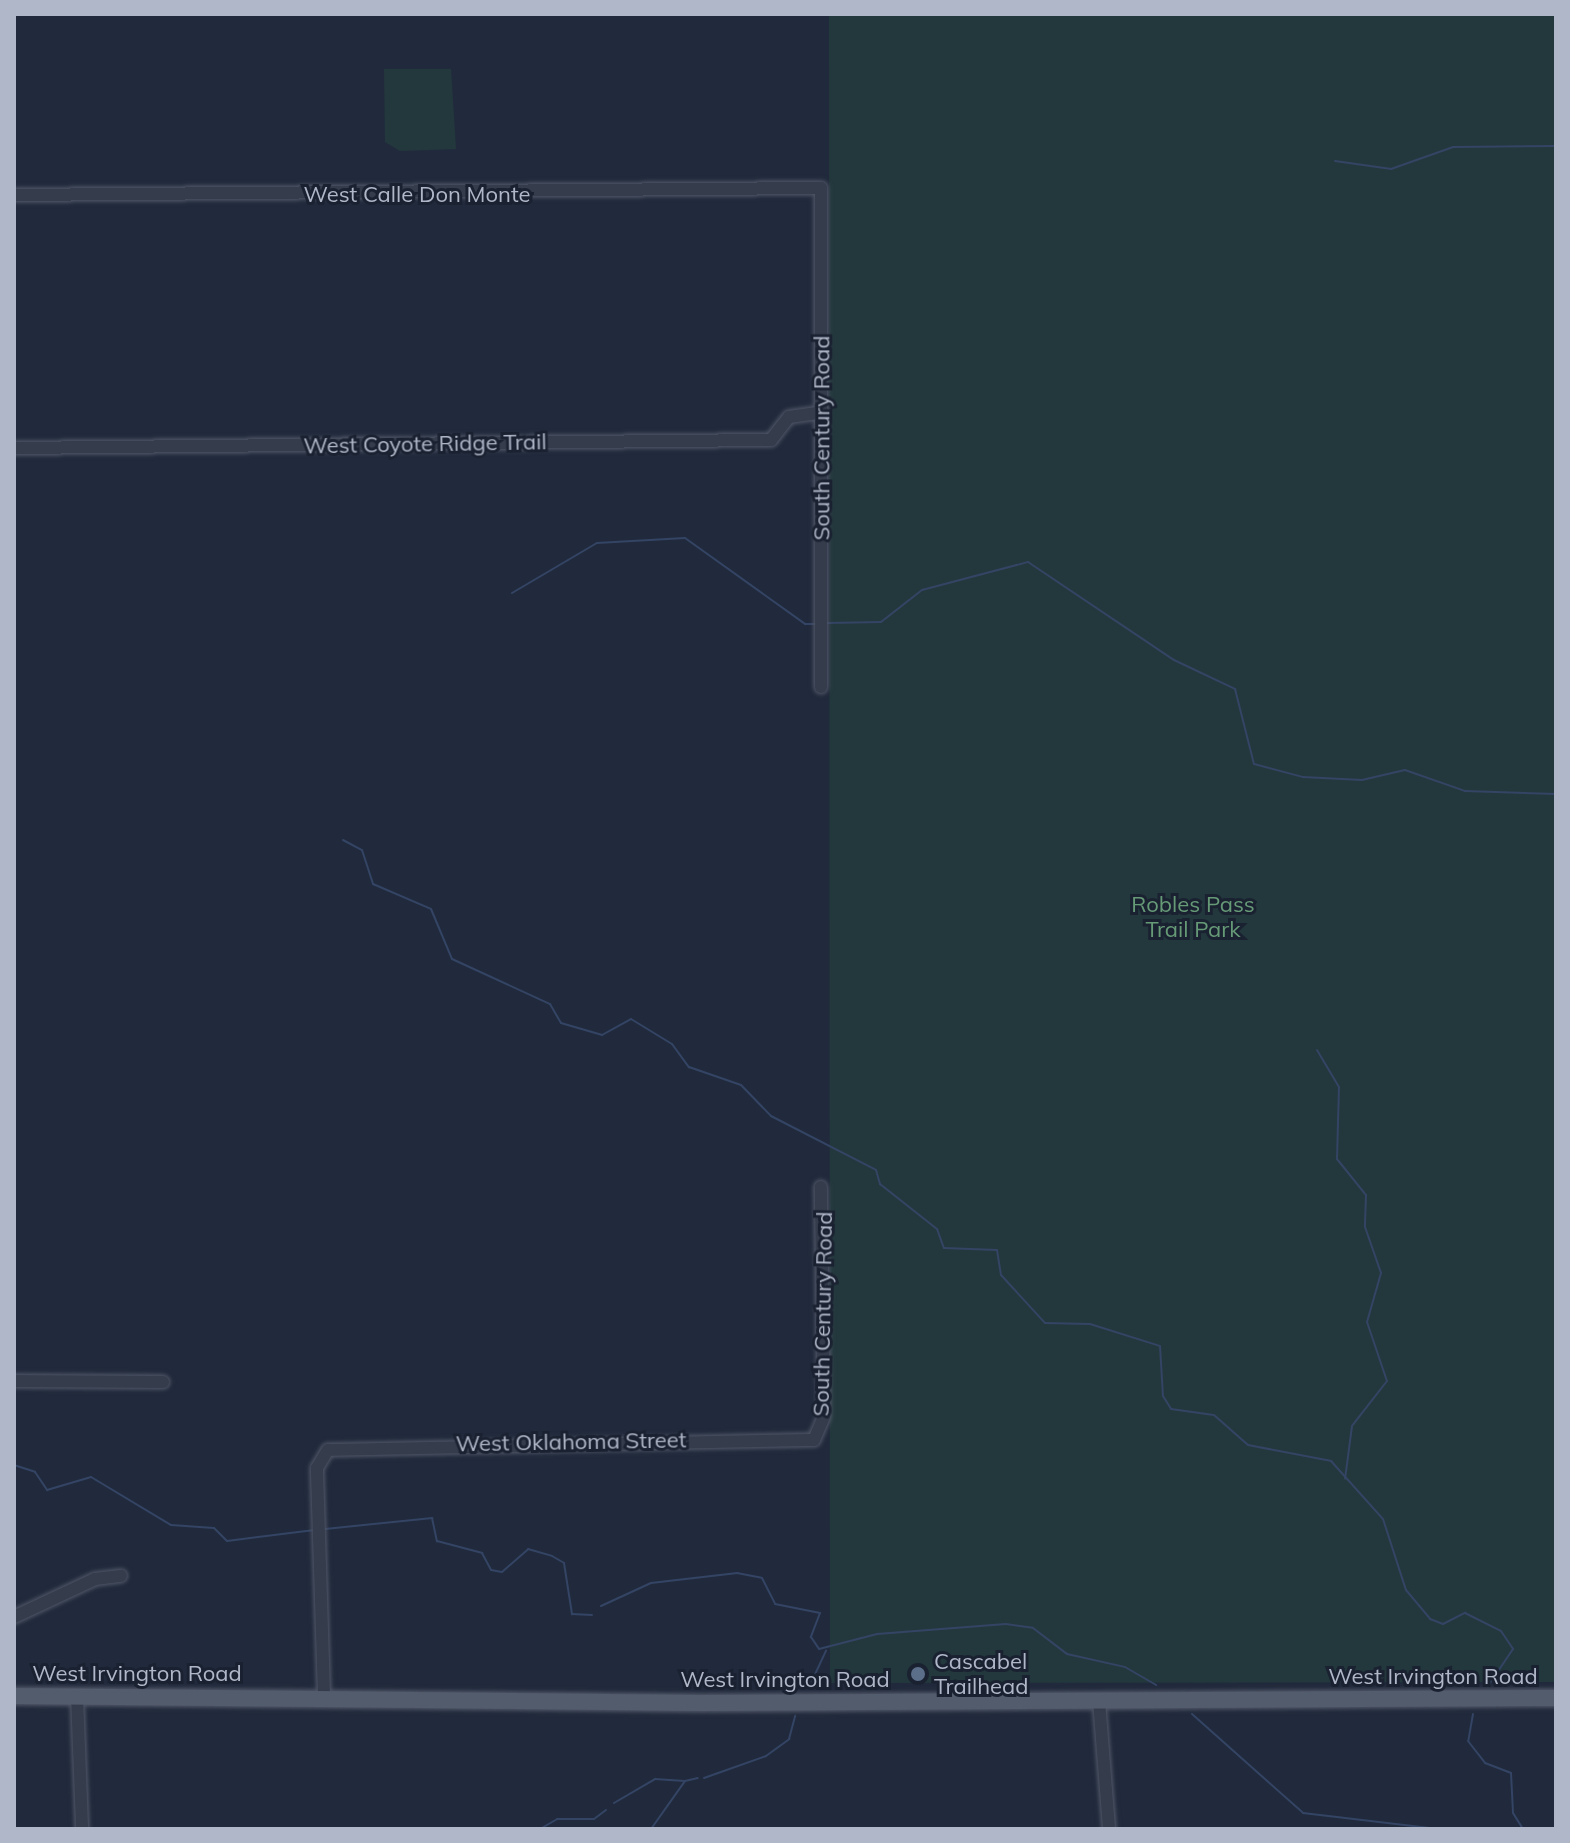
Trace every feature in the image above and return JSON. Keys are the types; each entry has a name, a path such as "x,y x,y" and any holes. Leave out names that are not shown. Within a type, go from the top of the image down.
{"main road":[{"name":"West Irvington Road","path":"14,1696 324,1695 1099,1701 1556,1698"}],"street":[{"name":"West Calle Don Monte","path":"14,195 821,188"},
{"name":"South Century Road","path":"821,188 821,687"},
{"name":"West Coyote Ridge Trail","path":"14,448 771,440 789,417 823,412"},
{"name":"South Century Road","path":"814,1440 824,1416 821,1187"},
{"path":"14,1381 163,1382"},
{"name":"West Oklahoma Street","path":"324,1695 317,1468 328,1450 814,1440"},
{"path":"15,1615 95,1579 121,1576"},
{"path":"77,1696 82,1829"},
{"path":"1099,1701 1109,1829"}],"green space":[{"name":"Robles Pass Trail Park","path":"829,14 1556,14 1556,1682 830,1683"},
{"path":"384,69 451,69 456,149 400,151 385,142"}],"waterway":[{"path":"1335,161 1391,169 1453,147 1556,146"},
{"path":"512,593 597,543 685,538 805,624 818,624"},
{"path":"828,623 881,622 922,590 1028,562 1174,660 1235,689 1254,764 1303,777 1362,780 1405,770 1465,791 1556,794"},
{"path":"343,840 362,850 373,884 431,909 452,959 550,1004 561,1023 602,1035 631,1019 672,1044 689,1067 741,1085 771,1116 876,1170 880,1184 937,1229 944,1248 997,1250 1001,1275 1045,1323 1090,1324 1160,1346 1163,1396 1171,1409 1214,1415 1248,1445 1331,1461 1383,1519 1406,1590 1430,1619 1443,1624 1465,1613 1501,1631 1513,1649 1488,1686"},
{"path":"1317,1050 1339,1087 1337,1159 1366,1195 1365,1227 1381,1273 1367,1322 1387,1381 1352,1426 1345,1479"},
{"path":"14,1465 35,1472 47,1490 91,1477 171,1525 214,1528 227,1541 314,1530"},
{"path":"325,1529 432,1518 437,1541 482,1553 491,1570 502,1572 528,1549 552,1556 564,1563 572,1614 592,1615"},
{"path":"601,1606 651,1583 737,1573 762,1578 775,1604 820,1613 811,1637 819,1649 877,1634 1006,1624 1033,1628 1067,1654 1125,1667 1156,1685"},
{"path":"810,1685 826,1650"},
{"path":"1192,1714 1303,1813 1438,1829"},
{"path":"1473,1714 1468,1741 1485,1763 1511,1773 1513,1813 1523,1829"},
{"path":"704,1778 766,1756 789,1739 795,1716"},
{"path":"651,1829 685,1781 698,1778"},
{"path":"614,1803 655,1779 685,1781"},
{"path":"540,1829 557,1819 594,1819 606,1810"}],"place":[{"name":"Cascabel Trailhead","path":"918,1674"}]}
